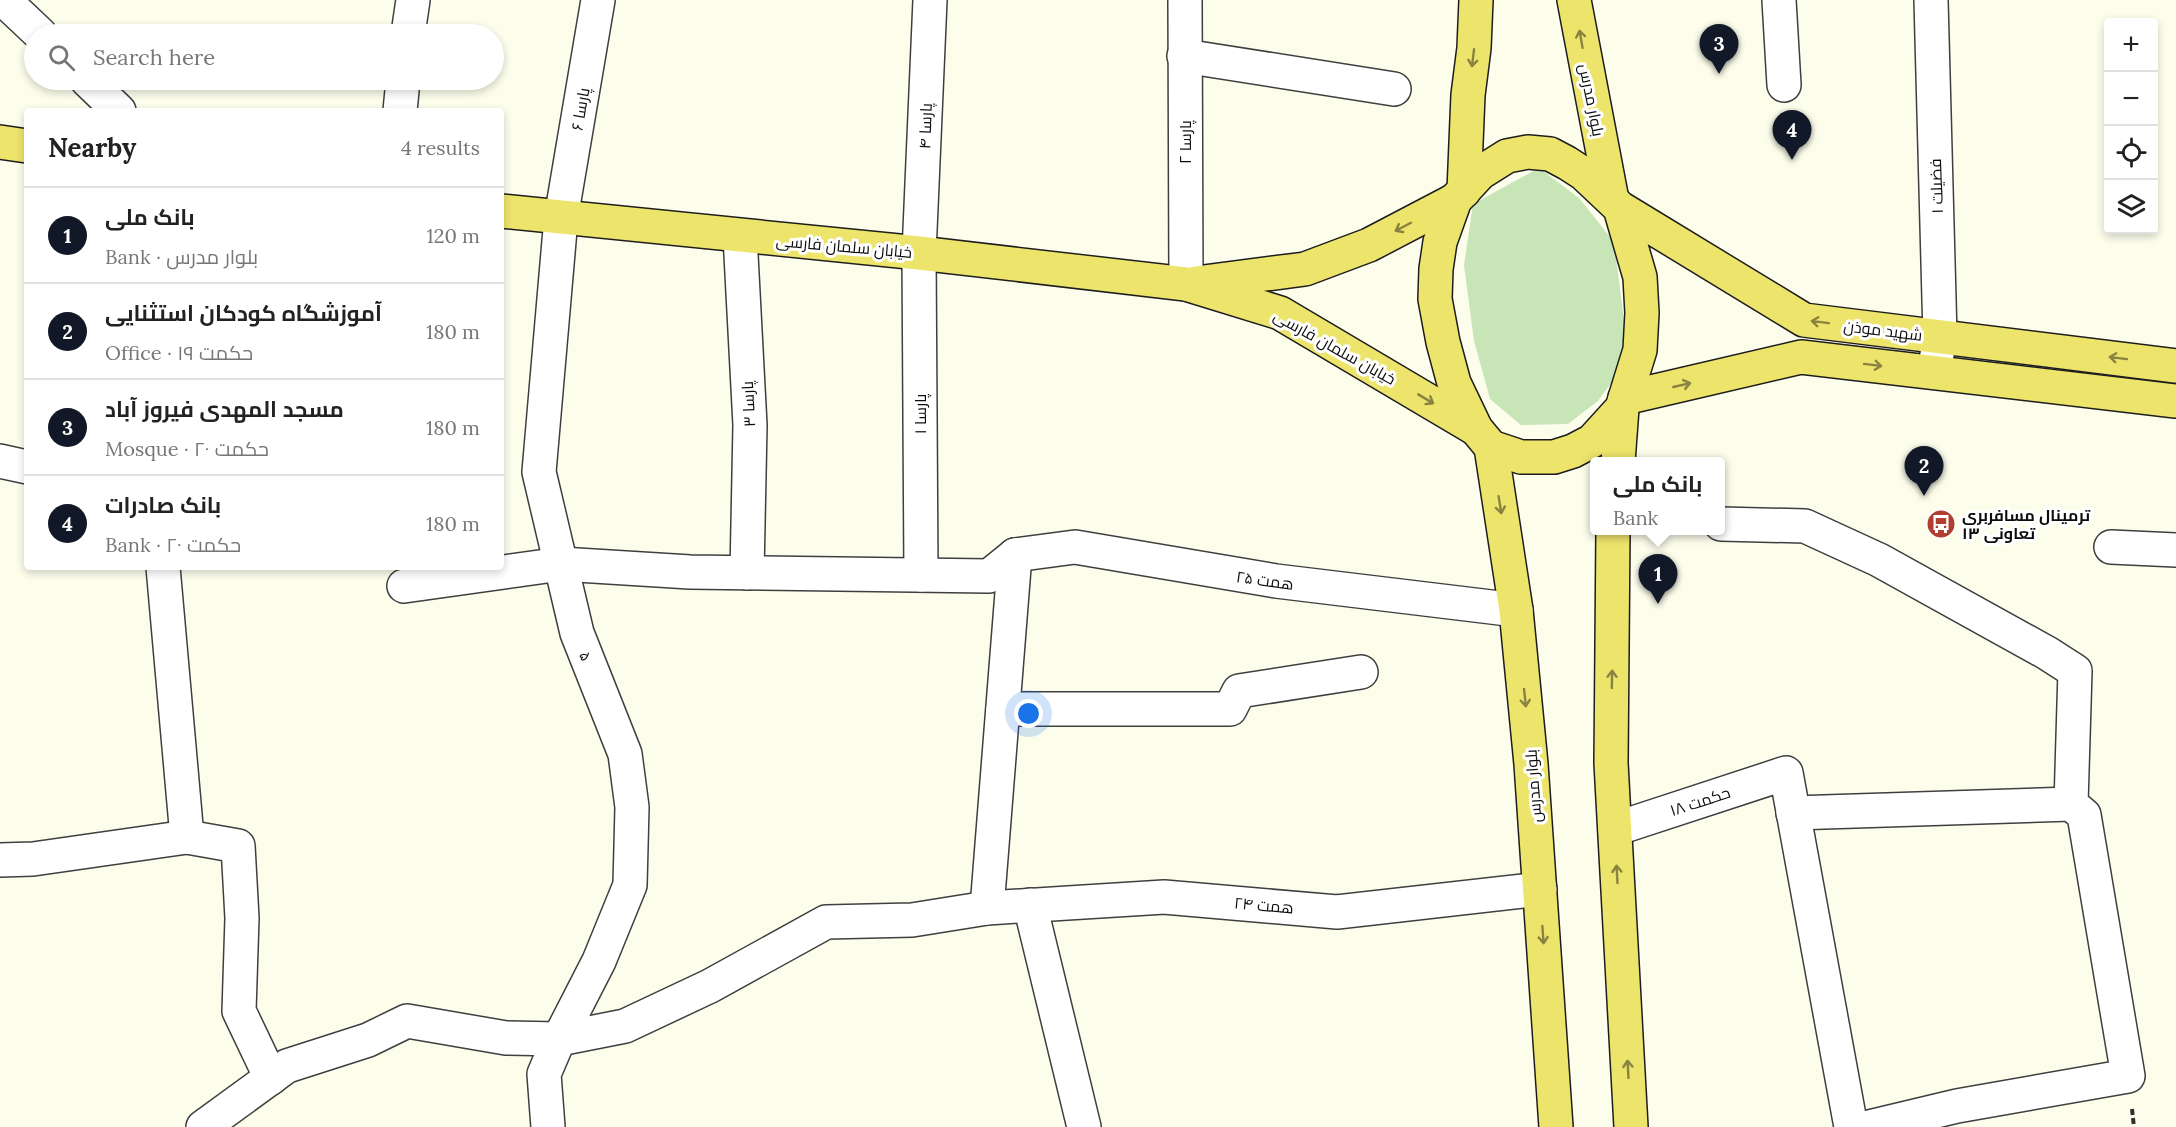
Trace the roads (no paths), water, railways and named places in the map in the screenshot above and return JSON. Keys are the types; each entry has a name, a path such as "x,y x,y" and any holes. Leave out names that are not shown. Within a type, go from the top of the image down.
{"main road":[{"path":"1460,195 1476,0"},
{"name":"بلوار مدرس","path":"1574,0 1616,204 1640,277 1642,313 1640,350 1623,403"},
{"path":"0,142 24,146"},
{"name":"شهید موذن","path":"1460,195 1480,172 1507,156 1528,152 1550,154 1584,174 1616,204 1804,320 2176,366"},
{"name":"خیابان سلمان فارسی","path":"1186,284 1305,269 1369,245 1460,195"},
{"name":"بلوار مدرس","path":"1460,195 1440,242 1435,299 1443,342 1455,383 1483,438 1516,610 1532,764 1556,1127"},
{"name":"خیابان سلمان فارسی","path":"504,211 919,253 1186,284 1280,313 1483,438 1521,457 1554,457 1573,451 1592,441 1623,403"},
{"path":"1618,457 1623,403 1801,357 2176,401"},
{"path":"1614,535 1611,763 1631,1127"}],"street":[{"path":"4,0 29,24"},
{"path":"409,24 413,0"},
{"name":"پارسا ۶","path":"561,218 598,0"},
{"name":"پارسا ۴","path":"919,253 930,0"},
{"name":"پارسا ۲","path":"1185,0 1186,284"},
{"path":"1779,0 1784,85"},
{"name":"فضیلت ۱","path":"1931,0 1940,337 1934,372"},
{"path":"1184,56 1394,89"},
{"path":"97,90 116,108"},
{"path":"400,108 402,90"},
{"name":"۵","path":"548,1127 544,1074 559,1039 599,961 630,885 632,807 625,754 577,633 539,472 561,218"},
{"name":"پارسا ۳","path":"740,236 750,425 747,573"},
{"name":"پارسا ۱","path":"919,253 921,575"},
{"path":"0,461 24,466"},
{"path":"1725,524 1805,526 1880,560 2075,671 2071,804"},
{"name":"همت ۲۵","path":"1015,555 1075,547 1275,581 1516,610"},
{"path":"2111,547 2176,550"},
{"path":"404,586 561,564 690,572 989,576 1015,555"},
{"path":"987,908 1015,555"},
{"path":"163,570 187,837"},
{"path":"1003,709 1230,709 1239,691 1361,672"},
{"name":"حکمت ۱۸","path":"1615,829 1786,773 1793,813"},
{"path":"1851,1127 1793,813 2071,804 2084,814 2128,1076 1957,1106 1869,1127"},
{"path":"0,860 33,859 187,837 238,846 242,918 239,1011 271,1078"},
{"name":"همت ۲۴","path":"203,1127 287,1066 368,1040 407,1021 506,1038 559,1039 625,1026 710,986 826,922 912,920 987,908 1164,897 1337,912 1540,889"},
{"path":"1030,905 1084,1127"}],"place":[{"name":"مسجد المهدی فیروز آباد","path":"1719,74"},
{"name":"بانک صادرات","path":"1792,160"},
{"name":"آموزشگاه کودکان استثنایی","path":"1924,496"},
{"name":"ترمینال مسافربری تعاونی ۱۳","path":"1941,524"},
{"name":"بانک ملی","path":"1658,604"}]}
